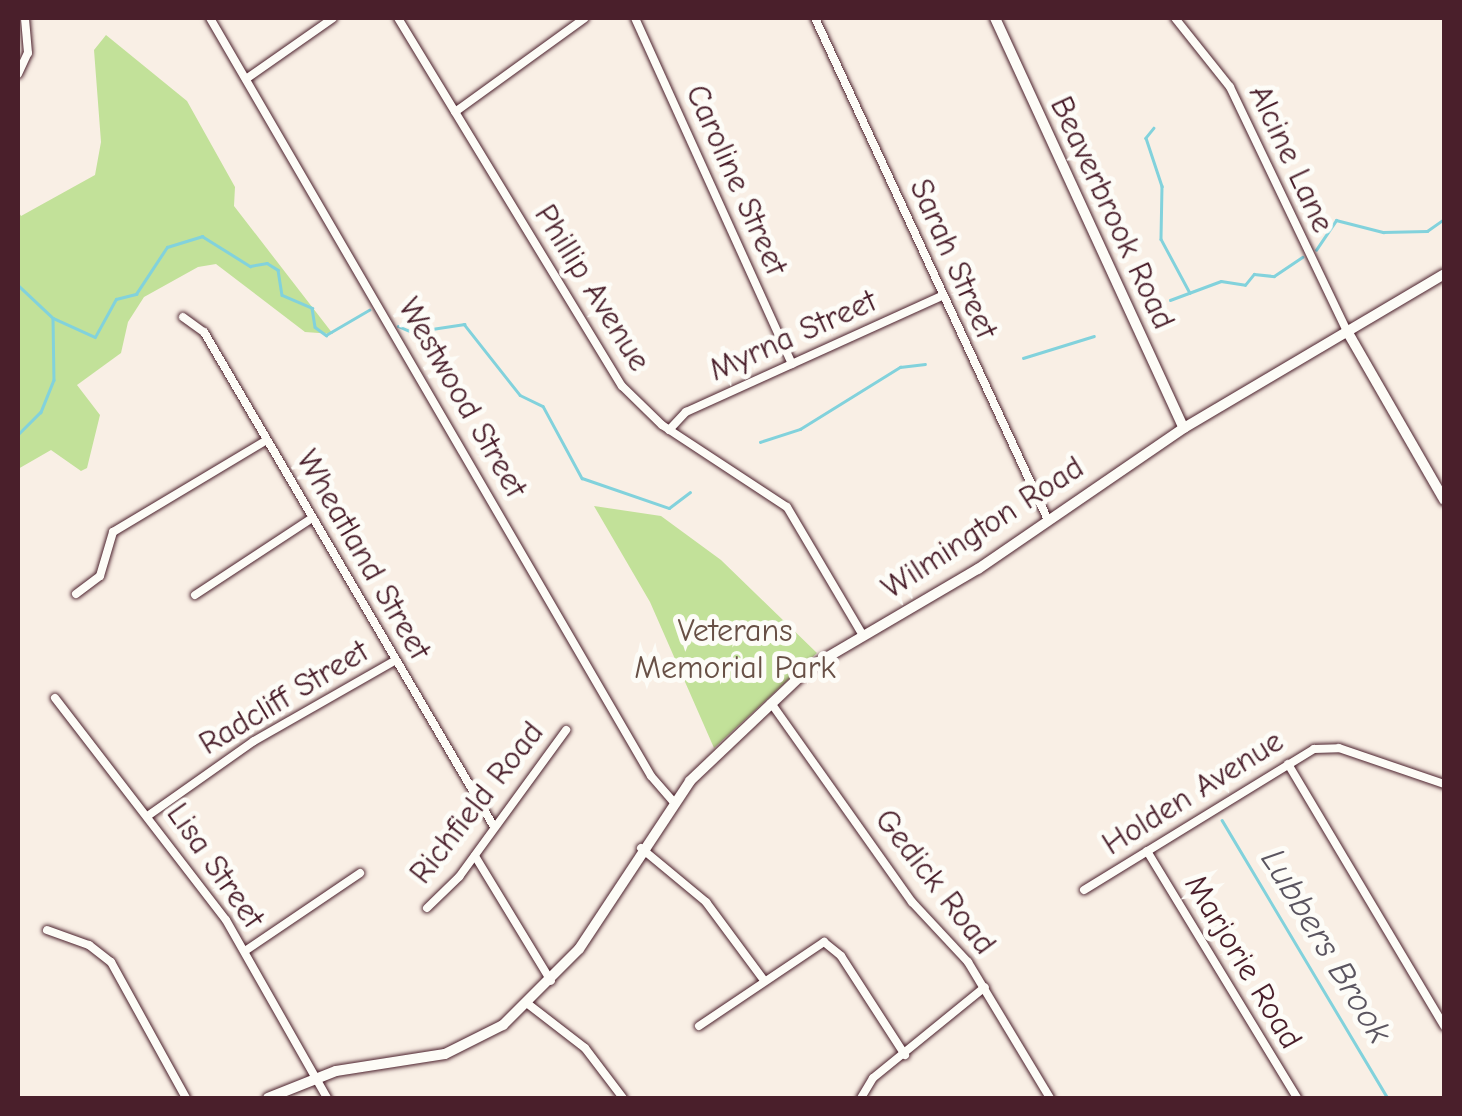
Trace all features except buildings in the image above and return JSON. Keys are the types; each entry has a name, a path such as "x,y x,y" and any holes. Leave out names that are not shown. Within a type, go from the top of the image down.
{"main road":[{"name":"Beaverbrook Road","path":"996,18 1184,428"},
{"name":"Wilmington Road","path":"268,1098 314,1078 445,1054 494,1031 551,981 601,918 640,848 673,801 770,702 862,634 966,577 1184,428 1444,274"},
{"path":"1347,331 1444,500"}],"street":[{"path":"18,74 28,47 25,18"},
{"name":"Westwood Street","path":"210,18 651,776 673,801"},
{"path":"246,79 334,18"},
{"name":"Phillip Avenue","path":"398,18 622,386 670,430 787,507 862,634"},
{"path":"455,112 585,18"},
{"name":"Caroline Street","path":"635,18 792,364"},
{"name":"Sarah Street","path":"815,18 1048,520"},
{"name":"Alcine Lane","path":"1175,18 1230,87 1347,331"},
{"name":"Myrna Street","path":"670,430 685,413 942,296"},
{"name":"Wheatland Street","path":"183,317 204,332 492,825"},
{"path":"76,594 100,576 113,532 267,440"},
{"path":"195,595 312,518"},
{"name":"Radcliff Street","path":"149,815 254,741 396,660"},
{"name":"Lisa Street","path":"55,698 149,815 244,951 327,1098"},
{"name":"Gedick Road","path":"770,702 912,902 985,987 1050,1098"},
{"name":"Richfield Road","path":"427,908 475,856 492,825 566,730"},
{"name":"Holden Avenue","path":"1084,890 1314,749 1335,748 1444,784"},
{"path":"1288,764 1444,1026"},
{"path":"640,848 710,907 763,979"},
{"name":"Marjorie Road","path":"1148,851 1296,1098"},
{"path":"475,856 551,981"},
{"path":"244,951 360,873"},
{"path":"47,930 89,944 111,962 186,1098"},
{"path":"699,1026 763,979 824,942 841,956 905,1055"},
{"path":"861,1098 873,1078 985,987"},
{"path":"528,1004 588,1051 623,1098"}],"green space":[{"path":"106,35 187,101 235,187 234,206 333,334 305,332 216,264 198,267 144,297 128,322 121,353 77,385 100,415 87,468 81,471 51,450 18,469 18,211 21,216 95,175 101,142 94,50"},
{"name":"Veterans Memorial Park","path":"594,506 661,516 721,560 817,653 714,748 650,602"}],"waterway":[{"path":"1154,128 1146,138 1162,186 1161,239 1190,293"},
{"path":"1316,250 1336,220 1383,232 1427,231 1444,219"},
{"path":"53,318 95,337 116,299 136,294 167,247 202,236 250,266 267,263 278,270 282,295 312,308 315,327 326,335 369,310"},
{"path":"1170,300 1221,281 1245,285 1254,274 1274,276 1302,257"},
{"path":"18,285 53,318 54,380 41,412 18,435"},
{"path":"398,326 412,332 464,324 520,395 543,406 582,478 669,508 690,492"},
{"path":"1023,358 1094,336"},
{"path":"760,442 800,429 900,367 925,364"},
{"name":"Lubbers Brook","path":"1222,820 1388,1098"}]}
